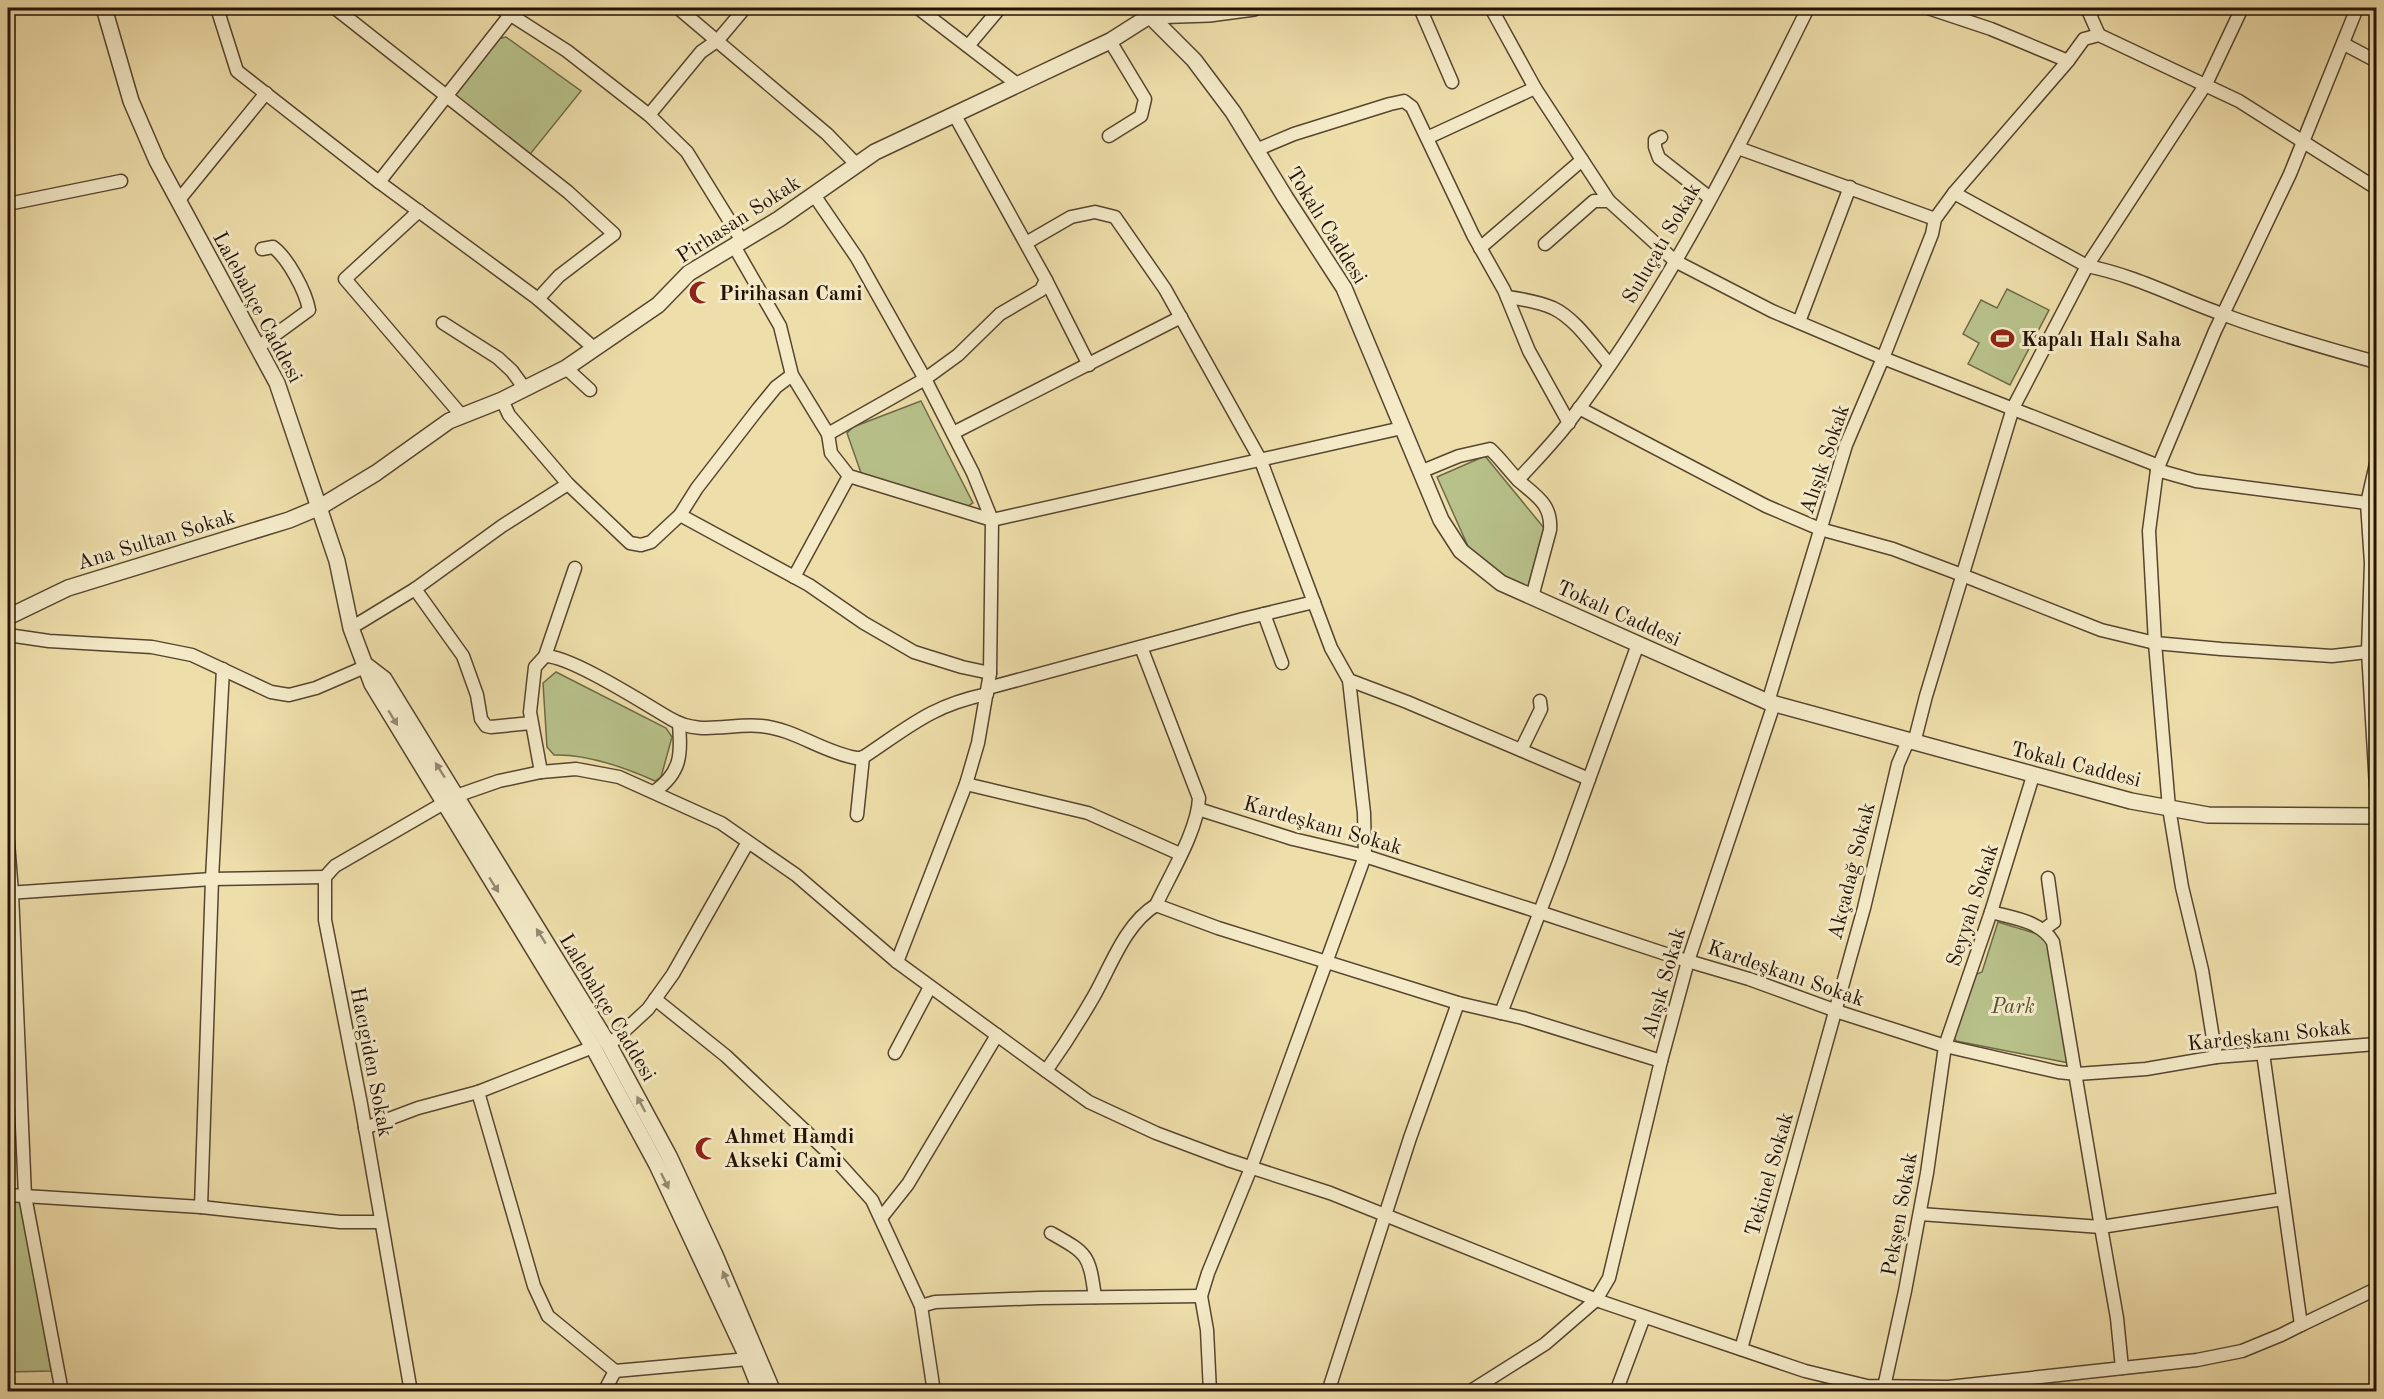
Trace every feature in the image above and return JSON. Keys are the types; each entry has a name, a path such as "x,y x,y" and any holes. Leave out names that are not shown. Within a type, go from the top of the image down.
{"street":[{"name":"Lalebahçe Caddesi","path":"104,8 131,101 157,161 277,383 320,507 337,561 351,628 372,684 449,799 669,1156 711,1245 772,1392"},
{"path":"217,8 237,70 379,182 538,299 595,349"},
{"path":"335,8 568,192 614,234 559,276 538,299"},
{"path":"678,8 827,134 857,165"},
{"path":"649,115 701,52 718,40 745,8"},
{"path":"918,8 1017,84"},
{"path":"968,46 1000,8"},
{"path":"1156,12 1209,14 1254,8"},
{"path":"1420,8 1452,82"},
{"path":"1491,8 1535,88 1609,201 1675,261 1772,311 2158,468 2196,481 2367,503"},
{"name":"Suluçatı Sokak","path":"1518,480 1569,423 1660,288 1738,148 1808,8"},
{"path":"1928,8 1991,29 2068,61"},
{"path":"2087,8 2099,35"},
{"name":"Akçadağ Sokak","path":"1836,1011 1864,908 1898,764 1911,742 1926,696 2013,408 2087,266 2206,84 2242,8"},
{"path":"2216,1058 2202,970 2182,887 2169,808 2155,643 2149,531 2158,468 2223,315 2303,142 2357,8"},
{"path":"379,182 445,97 505,11 567,51 649,115 687,152 780,326 792,375 828,434 831,453 849,476 993,520 1402,428"},
{"name":"Pirhasan Sokak","path":"320,507 376,473 449,421 502,400 566,368 658,305 689,273 814,195 875,152 1110,41 1156,12"},
{"name":"Tokalı Caddesi","path":"1156,12 1233,112 1344,288 1441,520 1461,551 1501,583 1771,703 2033,776 2131,801 2208,815 2376,816"},
{"path":"1738,148 1935,219 1954,193 2068,61 2084,39 2099,35 2239,101 2376,188"},
{"path":"1109,136 1141,116 1145,99 1110,41"},
{"path":"2344,44 2376,62"},
{"path":"1428,137 1535,88"},
{"path":"178,201 266,93"},
{"path":"1256,150 1332,122 1404,101 1412,107 1480,248 1507,297 1528,351 1569,423"},
{"path":"954,114 1046,280 1089,365"},
{"path":"1661,137 1655,140 1659,158 1710,198"},
{"path":"1480,248 1582,160"},
{"path":"8,204 121,181"},
{"path":"1799,322 1850,187"},
{"path":"1954,193 2087,266 2152,286 2223,315 2376,362"},
{"path":"814,195 857,258 925,379 973,473 993,520 990,673 978,743 966,784 897,962"},
{"path":"1545,244 1594,201 1609,201"},
{"path":"419,211 345,279 462,416"},
{"path":"1026,243 1071,217 1095,212 1115,217 1165,289 1261,461 1331,648 1349,680 1364,813 1365,856 1251,1168 1208,1273 1201,1296 1207,1330 1210,1392"},
{"name":"Alışık Sokak","path":"1469,1392 1545,1344 1596,1300 1609,1278 1661,1061 1688,961 1771,703 1820,529 1846,445 1932,234 1935,219"},
{"path":"257,348 309,310 307,299 280,253 273,247 262,249"},
{"path":"828,434 925,379 958,355 1000,314 1041,290 1046,280"},
{"path":"1507,297 1554,308 1573,323 1609,364"},
{"path":"953,433 1181,317"},
{"path":"443,323 498,358 512,370 525,389"},
{"path":"566,368 591,390"},
{"path":"502,400 509,415 568,484 630,543 641,545 651,542 680,515 697,488 758,409 776,387 792,375"},
{"path":"1579,408 1766,506 1820,529 1893,549 2101,630 2155,643 2332,656 2372,651"},
{"path":"1420,472 1459,456 1490,449 1518,480 1542,500 1551,518 1540,572 1532,597"},
{"path":"2376,464 2367,503 2372,563 2376,787"},
{"path":"794,577 849,476"},
{"path":"351,628 416,589 502,526 568,484"},
{"name":"Ana Sultan Sokak","path":"8,614 68,588 290,520 320,507"},
{"path":"680,515 794,577 864,623 914,652 990,673"},
{"path":"541,772 530,712 535,667 545,656 575,568"},
{"path":"416,589 463,656 486,726 531,723"},
{"path":"545,656 554,656 645,702 688,727 759,726 791,732 847,757 863,757 912,723 958,700 1141,647 1314,602"},
{"path":"1264,614 1282,663"},
{"path":"8,634 49,641 152,647 192,655 271,692 289,695 316,688 367,666"},
{"path":"1501,1013 1638,644"},
{"path":"1046,1071 1071,1035 1131,930 1148,910 1156,905 1198,810 1199,798 1141,647"},
{"path":"201,1207 212,879 223,669"},
{"path":"1349,680 1589,779"},
{"path":"1521,750 1541,709 1540,701"},
{"path":"654,792 669,781 678,761 681,751 679,723"},
{"path":"857,815 863,757"},
{"path":"10,893 212,879 325,877 334,866 449,799 499,781 541,772 576,769 599,772 619,777 721,823 796,875 897,962 930,987 1089,1101 1115,1115 1251,1168 1330,1193 1596,1300 1804,1371 1867,1386 1948,1387 2197,1360 2242,1351 2281,1335 2376,1289"},
{"name":"Seyyah Sokak","path":"1945,1046 1991,912 2033,776"},
{"path":"966,784 1088,813 1180,854"},
{"name":"Kardeşkanı Sokak","path":"1198,810 1293,839 1365,856 1688,961 1749,978 1836,1011 1945,1046 2005,1060 2077,1074 2146,1069 2263,1053 2376,1044"},
{"path":"8,842 25,1196 62,1392"},
{"path":"365,1128 418,1108 478,1092 601,1046 648,1010 678,965 748,842"},
{"name":"Hacıgiden Sokak","path":"325,877 325,920 365,1128 411,1392"},
{"path":"2043,930 2054,922 2055,916 2048,878"},
{"path":"1156,905 1218,928 1458,1003 1501,1013 1661,1061"},
{"path":"1991,912 2037,925 2054,942 2117,1318 2121,1368"},
{"path":"895,1053 930,987"},
{"path":"655,999 726,1056 835,1159 872,1200 921,1306 934,1392"},
{"path":"1328,1392 1458,1003"},
{"name":"Tekinel Sokak","path":"1741,1349 1836,1011"},
{"path":"881,1218 908,1184 997,1035"},
{"name":"Lalebahçe Caddesi","path":"601,1046 748,1359 761,1392"},
{"name":"Pekşen Sokak","path":"1884,1387 1920,1214 1945,1046"},
{"path":"2263,1053 2301,1325"},
{"path":"478,1092 534,1286 548,1316 615,1371 748,1359"},
{"path":"8,1195 201,1207 340,1222 381,1221"},
{"path":"1920,1214 2101,1227 2283,1199"},
{"path":"1051,1233 1087,1256 1095,1297"},
{"path":"921,1306 935,1302 1201,1296"},
{"path":"1616,1392 1644,1317"},
{"path":"604,1392 615,1371"}],"green space":[{"path":"506,37 581,91 527,158 454,95 497,39"},
{"name":"Kapalı Halı Saha","path":"2007,289 2049,310 2010,385 1968,364 1979,343 1963,334 1981,300 1997,308"},
{"path":"921,401 973,503 965,508 861,473 847,433 853,427"},
{"path":"1485,456 1544,528 1528,587 1499,575 1471,553 1437,477"},
{"path":"556,672 666,728 672,737 661,777 655,781 606,763 567,755 554,755 547,747 543,683"},
{"name":"Park","path":"1998,922 2047,937 2069,1063 1956,1041 1954,1037 1972,976 1982,972"},
{"path":"8,1196 24,1202 51,1371 8,1372"}],"place":[{"name":"Pirihasan Cami","path":"701,293"},
{"name":"Kapalı Halı Saha","path":"2003,339"},
{"name":"Ahmet Hamdi Akseki Cami","path":"706,1148"}]}
